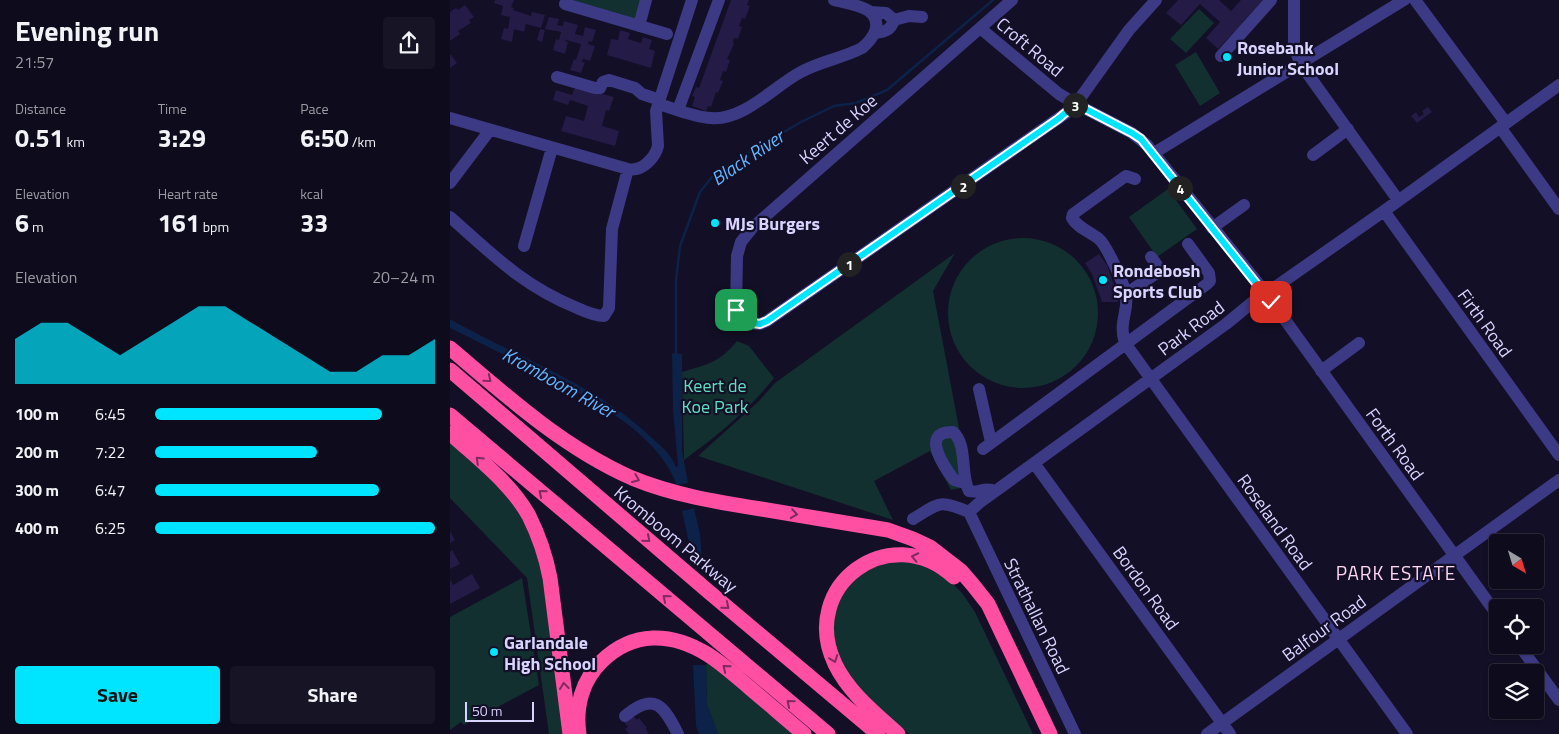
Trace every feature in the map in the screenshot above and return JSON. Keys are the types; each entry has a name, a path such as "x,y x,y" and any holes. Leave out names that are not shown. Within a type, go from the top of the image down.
{"highway":[{"path":"450,348 561,437 593,458 632,478 701,499 888,530 930,547 961,571 988,604 1050,734"},
{"name":"Kromboom Parkway","path":"450,370 878,734"},
{"path":"450,415 828,734"},
{"path":"450,433 509,490 528,515 538,536 547,561 550,578 570,734"},
{"path":"898,734 859,699 849,687 835,663 828,635 827,621 830,604 846,578 857,568 890,554 910,555 936,564 962,585 980,610 1038,734"},
{"path":"579,734 580,697 595,667 610,653 624,644 637,639 652,638 684,644 707,654 724,666 804,734"}],"street":[{"path":"639,26 646,0"},
{"path":"450,119 635,170 654,157 657,151 656,118 659,102 692,0"},
{"path":"678,110 719,0"},
{"path":"834,0 870,12 886,13 894,20"},
{"name":"Keert de Koe","path":"1012,0 753,227 741,242 737,256 736,310 746,322 760,324 767,321 1058,119 1076,104"},
{"path":"1076,104 1125,35 1156,0"},
{"path":"1221,56 1271,0"},
{"path":"1294,0 1294,44 1300,63 1398,200"},
{"path":"1154,153 1404,0"},
{"path":"1416,0 1559,209"},
{"path":"565,4 667,34"},
{"path":"556,78 595,88 600,88 603,82 609,80 635,88 642,94 678,110 704,118 722,118 758,102 789,79 810,67 857,51 869,43 875,34 877,24 870,12"},
{"path":"875,34 888,30 894,20 908,16 922,17"},
{"name":"Croft Road","path":"980,28 1059,94 1141,139 1265,292"},
{"name":"Park Road","path":"968,512 1151,380 1265,292 1274,288 1384,212 1559,85"},
{"path":"1313,155 1348,129"},
{"path":"450,183 490,130"},
{"path":"524,246 552,148"},
{"path":"450,217 507,267 550,297 593,314 604,316 609,308 612,230 628,169"},
{"path":"1126,343 1122,326 1126,294 1106,246 1072,218 1073,214 1126,176 1135,179"},
{"path":"1212,228 1244,205"},
{"name":"Firth Road","path":"1384,212 1559,455"},
{"path":"979,389 987,446 1210,280 1209,272 1188,244"},
{"path":"1126,294 1158,272 1157,265 1151,257"},
{"name":"Forth Road","path":"1265,292 1489,604"},
{"name":"Roseland Road","path":"1126,343 1407,734"},
{"path":"1321,371 1359,343"},
{"name":"Bordon Road","path":"1034,463 1230,734"},
{"name":"Balfour Road","path":"1207,734 1559,480"},
{"path":"965,483 971,492 987,488 995,491"},
{"path":"913,519 941,504 948,504 968,512"},
{"name":"Strathallan Road","path":"968,512 1075,734"},
{"path":"1526,654 1559,700"},
{"path":"625,716 633,710 652,702 664,710 678,734"}],"green space":[{"path":"567,0 642,0 637,18 634,20"},
{"path":"1199,9 1214,23 1186,53 1170,39"},
{"path":"1196,52 1220,93 1200,106 1175,65"},
{"path":"1168,189 1197,229 1157,257 1129,217"},
{"path":"1023,238 1038,239 1052,243 1065,250 1076,260 1086,271 1093,284 1097,298 1097,328 1093,342 1086,355 1076,366 1065,376 1052,383 1038,387 1023,388 1008,387 994,383 981,376 970,366 960,355 953,342 949,328 948,313 949,298 953,284 960,271 970,260 981,250 994,243 1008,239"},
{"path":"955,253 933,291 970,486 951,490 930,451 874,481 893,520 698,456 758,402 775,383"},
{"name":"Keert de Koe Park","path":"737,341 749,346 774,378 732,422 684,460 682,372 712,362 724,354"},
{"path":"450,441 494,480 518,510 539,554 565,734 549,734 527,578 450,498"},
{"path":"886,561 916,562 949,580 962,593 975,612 1033,734 909,734 850,679 834,646 834,609 853,578"},
{"path":"522,578 539,685 464,725 461,722 450,730 450,617"},
{"path":"708,662 795,734 718,734 707,705 706,665"}],"water":[{"name":"Kromboom River","path":"450,319 555,372 606,402 630,419 659,444 669,454 676,467 678,466 673,410 672,353 682,354 682,450 688,483 677,485 667,465 652,446 615,415 573,390 450,328"},
{"path":"694,508 700,534 702,560 690,560 689,543 682,511"},
{"path":"693,665 706,665 707,705 718,734 699,734 696,726"}],"building":[{"path":"495,0 514,0 511,7 514,8 513,10 531,16 532,12 545,15 541,28 526,24 524,32 514,29 512,42 501,39 504,28 508,29 510,17 501,15 503,6 494,3"},
{"path":"731,0 749,0 747,5 750,6 745,19 742,18 739,26 742,27 738,39 734,38 734,44 727,59 730,60 726,72 723,71 720,80 723,81 718,93 716,92 711,107 708,106 706,111 692,106 695,97 692,96 696,87 699,88"},
{"path":"1178,0 1219,0 1231,11 1241,0 1263,0 1242,23 1245,25 1238,32 1236,30 1218,49 1206,38 1220,22 1200,4 1181,25 1166,13"},
{"path":"465,5 474,17 469,20 471,23 458,31 460,34 450,41 450,12 456,8 458,10"},
{"path":"549,17 559,19 557,25 563,26 564,21 578,25 575,34 583,36 585,27 596,30 592,42 589,41 588,44 595,46 590,61 583,59 582,62 585,62 581,73 570,70 574,59 576,60 581,44 566,40 568,42 565,54 553,50 556,39 559,40 561,32 545,29"},
{"path":"540,29 545,30 542,42 537,40"},
{"path":"620,30 630,33 628,39 641,43 643,37 652,40 649,49 655,51 651,68 607,55 611,39 618,40"},
{"path":"450,55 457,63 450,68"},
{"path":"575,87 614,97 609,111 606,110 602,126 619,131 615,146 561,131 566,116 584,121 588,106 570,100 568,105 553,100 556,90 572,95"},
{"path":"1428,107 1432,112 1417,123 1411,116 1416,112 1419,117 1424,114 1422,111"},
{"name":"Rondebosh Sports Club","path":"1099,254 1107,265 1114,285 1116,284 1119,296 1118,302 1102,302 1092,274 1085,263"},
{"path":"450,531 455,540 450,543"},
{"path":"452,550 460,564 450,569 450,552"},
{"path":"472,574 480,588 450,604 450,579 453,585"},
{"path":"633,715 637,720 639,718 649,734 629,734 625,729 628,727 624,722"}],"waterway":[{"name":"Black River","path":"676,357 676,280 680,246 700,192 712,177 741,157 801,122 834,106 856,103 887,90 993,0"}],"place":[{"name":"Rosebank Junior School","path":"1227,57"},
{"name":"MJs Burgers","path":"715,223"},
{"name":"Rondebosh Sports Club","path":"1103,280"},
{"name":"Garlandale High School","path":"494,652"}],"district":[{"name":"PARK ESTATE","path":"1396,572"}],"route":[{"path":"736,310 740,318 746,322 760,324 767,321 1058,119 1076,104 1141,139 1265,292 1271,302"}]}
